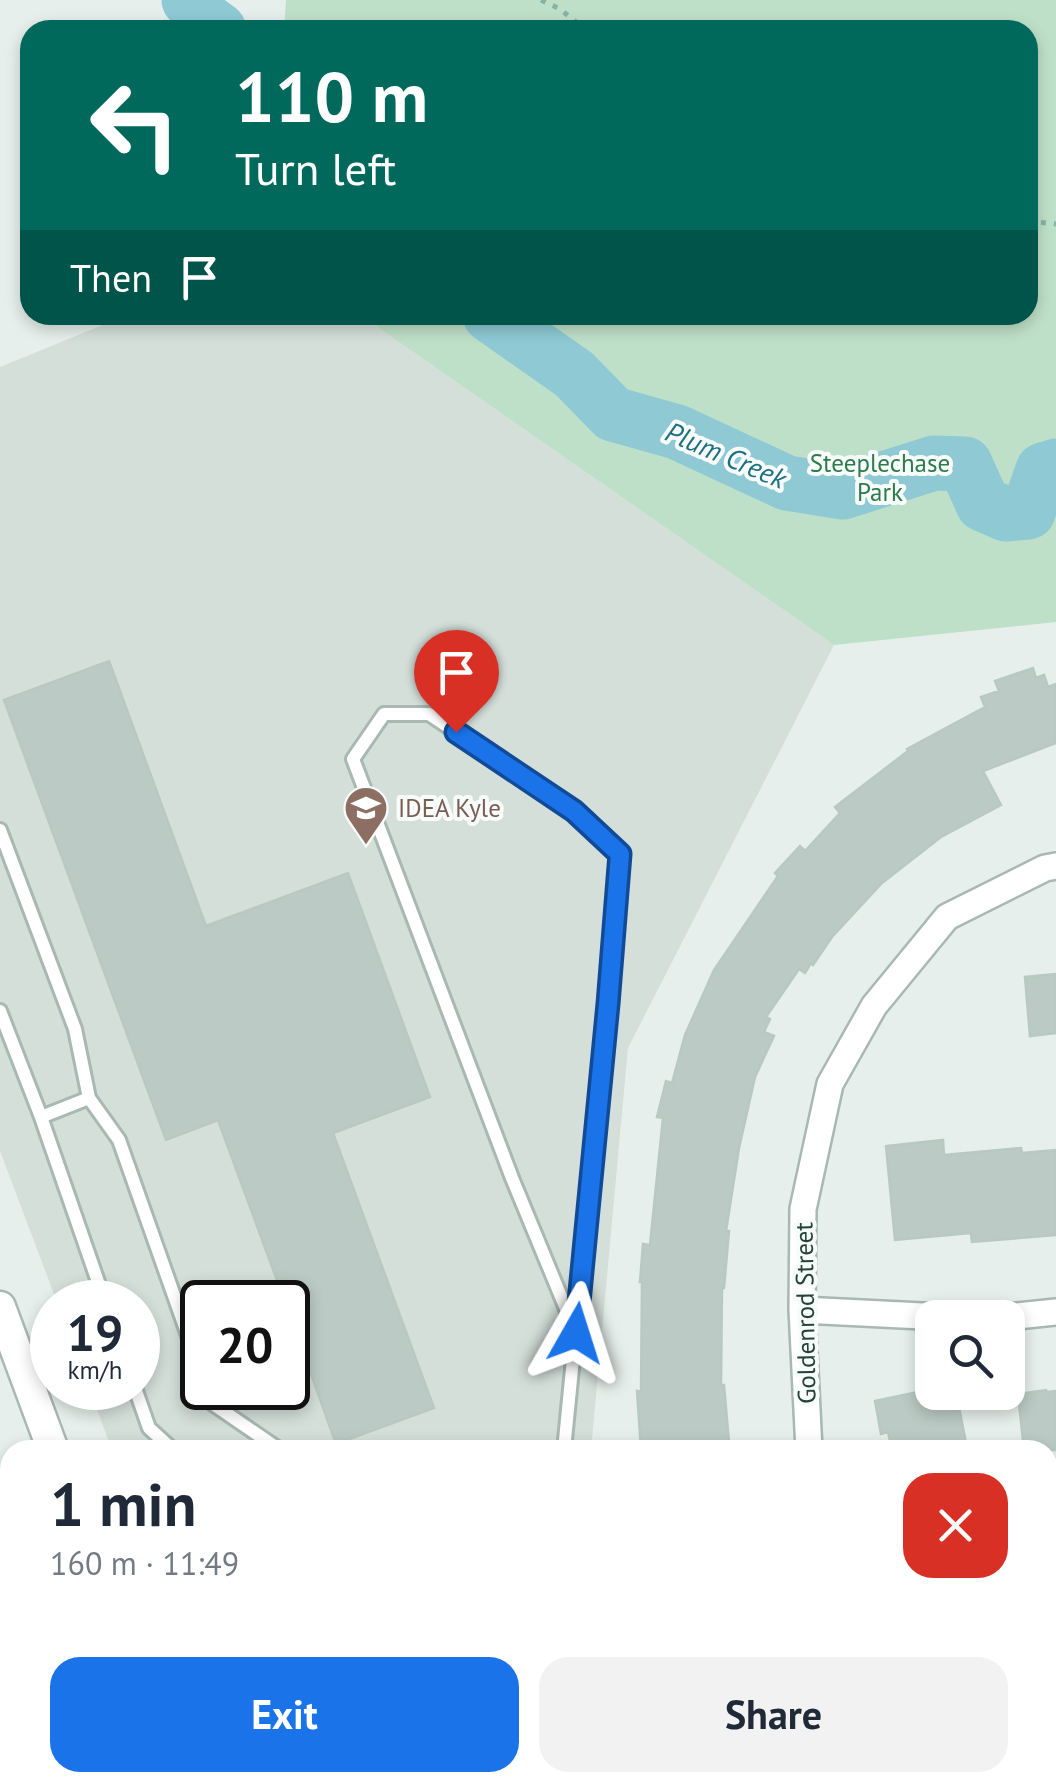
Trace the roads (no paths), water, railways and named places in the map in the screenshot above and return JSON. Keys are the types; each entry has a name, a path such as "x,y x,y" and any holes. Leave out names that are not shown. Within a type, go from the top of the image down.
{"street":[{"name":"Goldenrod Street","path":"808,1440 802,1310 803,1210 830,1084 874,1006 947,917 1056,866"},
{"path":"0,1307 49,1440"},
{"path":"802,1310 915,1316"},
{"path":"1025,1315 1056,1312"}],"lane":[{"path":"565,1440 576,1333 608,1004 620,854 574,811 429,714 384,714 352,758 512,1178 576,1333"},
{"path":"0,830 75,1028 89,1098 119,1140 180,1313"},
{"path":"0,1011 98,1280"},
{"path":"41,1117 89,1098"},
{"path":"143,1410 149,1428 162,1440"},
{"path":"221,1410 265,1440"}],"waterway":[{"name":"Plum Creek","path":"189,0 205,20"},
{"name":"Plum Creek","path":"504,325 574,374 613,414 677,432 787,483 843,492 934,463 965,464 983,504 1006,514 1028,512 1043,470 1056,466"}],"place":[{"name":"IDEA Kyle","path":"366,846"}],"park label":[{"name":"Steeplechase Park","path":"880,478"}]}
